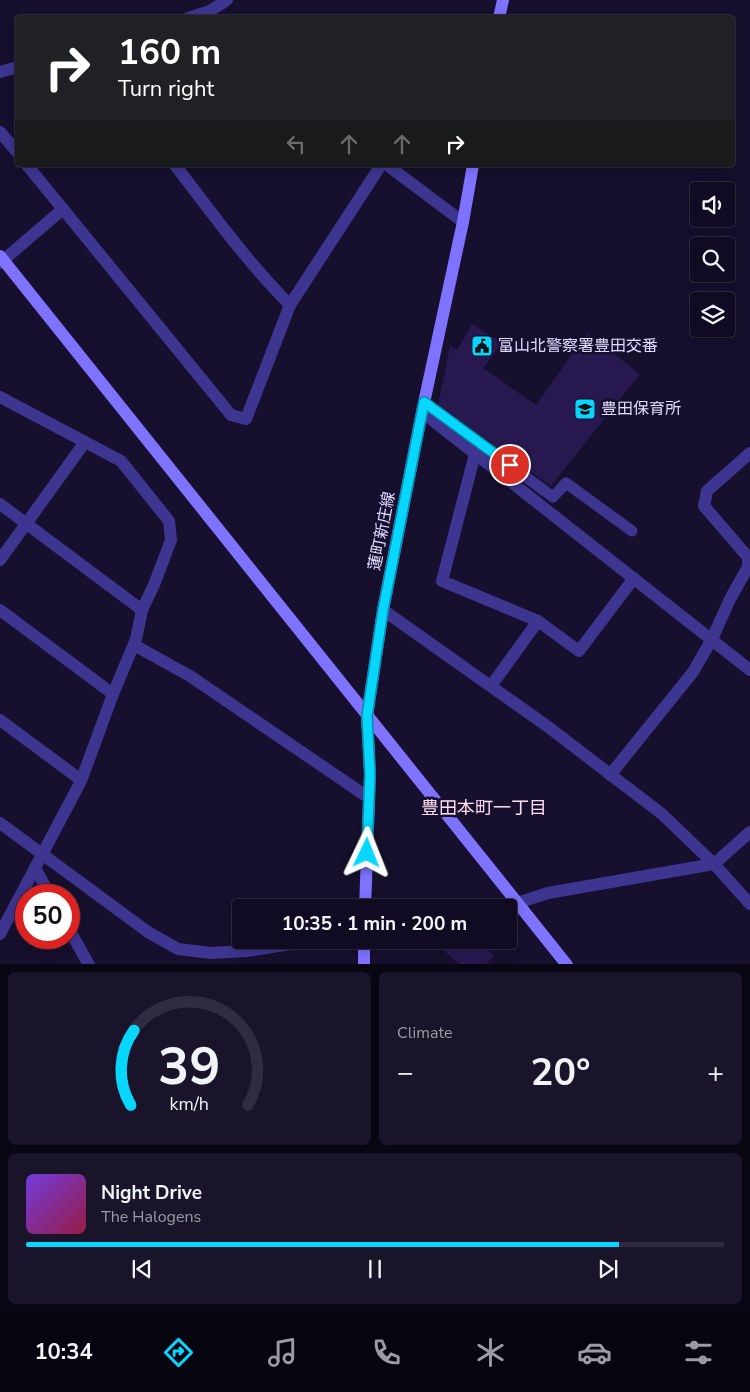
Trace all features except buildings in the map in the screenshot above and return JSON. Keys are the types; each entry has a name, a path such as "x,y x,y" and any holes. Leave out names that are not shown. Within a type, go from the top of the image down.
{"street":[{"path":"212,14 226,0"},
{"path":"500,15 502,0"},
{"path":"0,72 15,68"},
{"path":"0,132 15,150"},
{"path":"29,167 231,415 246,419 290,304 380,167"},
{"path":"177,167 270,285 290,304"},
{"path":"390,167 463,222"},
{"name":"蓮町新庄線","path":"365,899 370,774 367,716 383,610 473,167"},
{"path":"63,210 1,260 514,899"},
{"path":"0,397 121,461 169,520 171,540 154,585 142,610 134,645 113,694 81,780 0,934"},
{"path":"423,407 475,454 750,670"},
{"path":"0,560 85,442"},
{"path":"610,775 694,672 712,639 730,598 749,568 748,557 704,506 707,491 750,453"},
{"path":"475,454 442,581 538,622 579,651 634,578"},
{"path":"0,504 142,610"},
{"path":"0,610 113,694"},
{"path":"383,610 491,686 662,814 714,864 750,904"},
{"path":"491,686 538,622"},
{"path":"134,645 190,676 369,798"},
{"path":"0,720 81,780"},
{"path":"0,822 148,932 178,949 211,953 254,949"},
{"path":"566,964 517,903 548,893 714,864 750,832"},
{"path":"35,868 44,884"},
{"path":"80,948 89,964"},
{"path":"364,949 364,964"}],"lane":[{"path":"423,407 553,497 566,483 632,531"}],"place":[{"name":"富山北警察署豊田交番","path":"482,346"},
{"name":"豊田保育所","path":"585,409"}],"district":[{"name":"豊田本町一丁目","path":"484,808"}],"route":[{"path":"367,853 370,774 367,716 383,610 424,402 510,465"}]}
